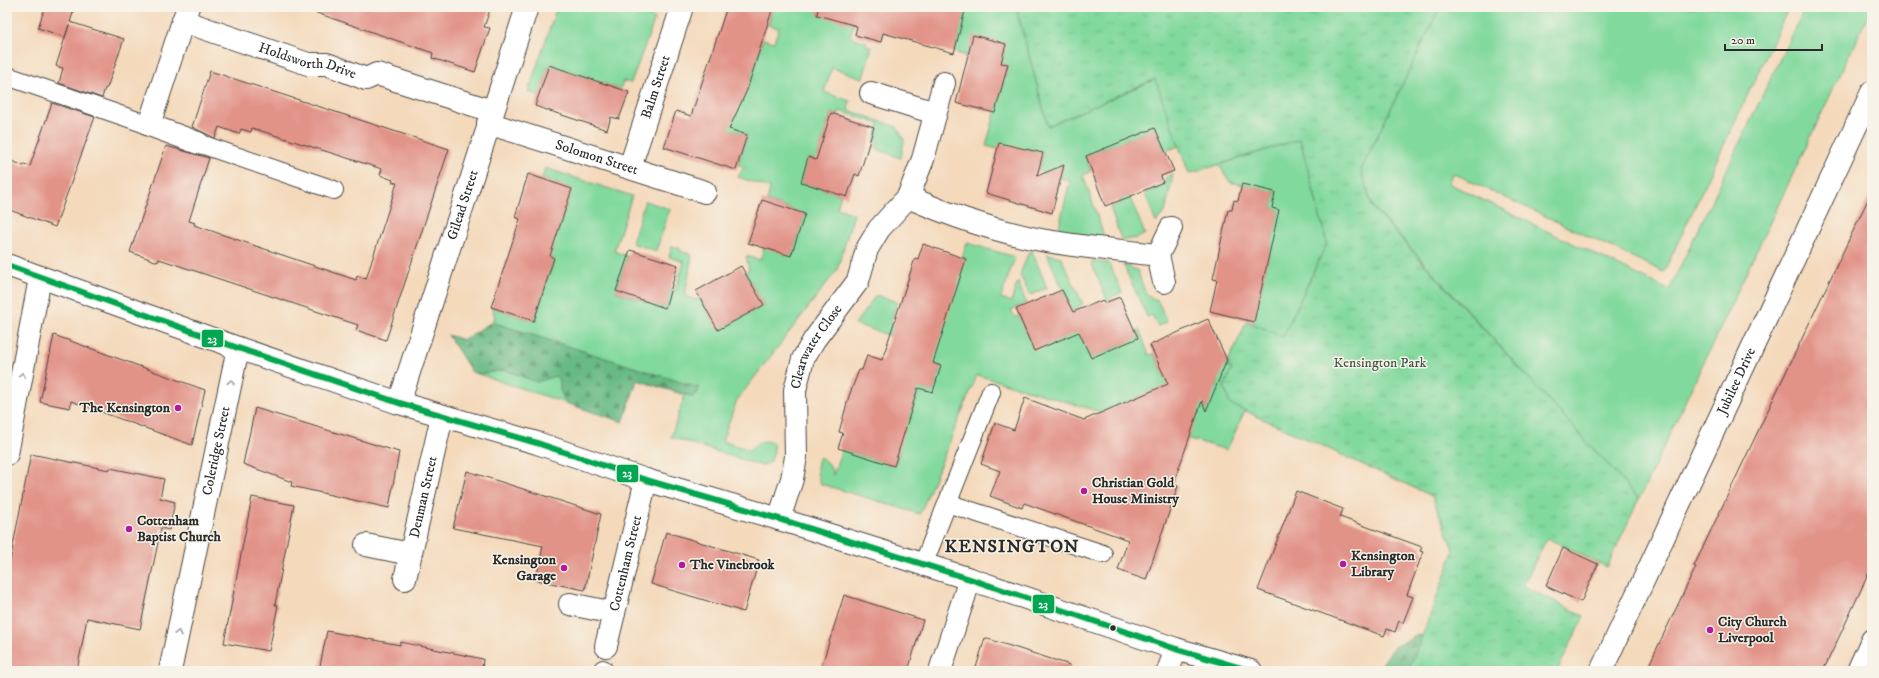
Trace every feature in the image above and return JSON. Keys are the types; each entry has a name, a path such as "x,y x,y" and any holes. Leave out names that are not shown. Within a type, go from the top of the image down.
{"street":[{"name":"Gilead Street","path":"399,403 526,7"},
{"name":"Balm Street","path":"630,167 682,7"},
{"name":"Holdsworth Drive","path":"186,14 308,64 327,64 366,78 377,74 490,117"},
{"path":"186,14 149,125 198,143"},
{"name":"Clearwater Close","path":"779,519 792,478 796,457 795,390 803,359 814,340 858,281 867,249 879,229 908,197 923,159 944,83"},
{"name":"Jubilee Drive","path":"1601,671 1865,123 1872,92"},
{"path":"872,93 935,113"},
{"name":"Solomon Street","path":"490,117 705,192"},
{"path":"908,197 947,214 1035,239 1082,247 1158,255"},
{"path":"1164,282 1158,255 1171,228"},
{"path":"7,265 238,348 399,403 537,443 646,480 779,519 970,579 1176,649 1251,671"},
{"path":"7,454 40,278"},
{"name":"Coleridge Street","path":"170,671 238,348"},
{"name":"Denman Street","path":"405,579 442,416"},
{"name":"Cottenham Street","path":"606,646 646,480"},
{"path":"366,545 410,554"},
{"path":"940,671 970,579"},
{"path":"570,604 614,613"},
{"path":"1858,671 1872,640"},
{"path":"1168,671 1176,649"}],"lane":[{"path":"7,76 149,125"},
{"path":"198,143 334,190"},
{"path":"923,565 991,392"},
{"path":"947,503 1103,554"}],"green space":[{"path":"557,7 646,8 644,14 655,18 631,83 623,81 620,89 549,65 539,95 528,92"},
{"path":"773,7 859,7 850,37 867,42 866,46 872,47 863,78 832,68 824,92 850,101 848,110 897,127 904,140 901,158 876,149 878,143 874,141 879,124 840,111 838,115 831,113 816,160 808,158 801,182 841,195 837,208 854,214 837,270 737,400 722,441 750,450 760,442 766,441 773,443 774,452 770,462 762,466 671,437 685,395 637,380 623,422 472,372 448,335 463,340 492,322 495,316 491,307 534,321 554,258 519,246 558,231 572,189 542,179 545,168 632,196 614,251 627,256 616,292 665,308 671,289 675,291 684,262 669,257 672,246 680,248 680,251 692,255 685,296 695,300 700,298 718,330 764,305 745,273 749,270 746,256 760,260 764,247 791,256 805,214 767,201 770,188 738,177 744,167 738,165 747,135 727,128 747,90 763,39 774,42 779,28 768,25"},
{"path":"966,7 1016,7 1048,126 1156,79 1179,146 1165,151 1155,128 1085,156 1091,171 1083,175 1105,239 1058,231 1070,181 1039,171 1043,153 1026,149 1024,155 986,146 1008,65 1001,63 1006,44 978,37 974,55 968,54 967,56 954,52"},
{"name":"Kensington Park","path":"1016,7 1440,7 1361,170 1372,207 1639,499 1607,567 1547,538 1523,586 1584,616 1557,671 1409,671 1454,551 1432,496 1230,404 1224,387 1232,369 1226,366 1247,321 1283,337 1327,243 1300,139 1189,174 1155,79 1048,126"},
{"path":"1440,7 1789,7 1664,272 1453,173 1448,183 1669,290 1805,7 1872,7 1639,499 1373,207 1361,170"},
{"path":"1300,139 1327,243 1283,337 1253,324 1279,210 1272,208 1275,192 1230,182 1219,165"},
{"path":"1173,174 1165,213 1156,223 1145,193 1166,184 1165,178"},
{"path":"1128,193 1145,234 1133,239 1121,239 1110,207 1121,203 1118,197"},
{"path":"645,201 670,209 656,251 632,243"},
{"path":"967,243 1015,257 1001,298 1011,302 1018,281 1026,303 1011,310 1015,317 1019,316 1034,350 1079,331 1091,358 1137,338 1135,332 1139,329 1149,355 1154,354 1176,403 1216,387 1219,379 1215,370 1216,366 1228,361 1226,366 1232,369 1224,387 1230,404 1245,410 1227,450 977,375 920,514 821,484 817,470 817,464 820,457 829,464 833,475 842,449 895,466 899,451 886,446 895,415 909,420 916,397 903,393 905,384 933,392 941,366 906,355 965,259 962,258"},
{"path":"1029,251 1032,251 1047,288 1030,295 1020,275"},
{"path":"1047,254 1061,257 1083,304 1077,307 1080,312 1074,314"},
{"path":"1091,262 1109,263 1122,292 1107,300"},
{"path":"1123,264 1138,271 1144,289 1150,297 1158,301 1167,322 1158,326 1152,315 1147,317"},
{"path":"876,295 897,302 890,323 894,324 891,336 855,324"},
{"path":"492,322 699,388 698,393 693,397 637,380 623,422 566,403 560,390 560,381 555,376 537,382 505,370 479,374 472,372 448,335 463,340"},
{"path":"1418,635 1452,643 1475,671 1377,671 1394,647"}],"building":[{"path":"45,7 75,7 70,22 124,39 102,98 59,83 63,68 56,66 69,25 65,37 38,28"},
{"path":"311,7 491,7 484,27 490,28 475,72 432,58 433,53 311,11"},
{"path":"727,7 773,7 747,90 729,129 747,135 736,170 664,147 676,111 691,116"},
{"path":"818,7 966,7 954,53 883,33 881,42 855,35 857,26 817,15"},
{"path":"973,35 1006,44 1001,63 1008,64 995,113 956,103"},
{"path":"549,65 629,92 619,119 611,117 607,130 535,106"},
{"path":"210,71 449,149 386,340 356,330 358,325 159,259 158,262 130,252 166,146 209,158 189,221 195,223 194,225 356,280 357,276 366,279 397,183 392,182 393,180 380,175 382,169 252,128 251,132 241,129 239,134 219,127 215,138 192,127"},
{"path":"52,103 95,117 55,227 7,209 7,159 24,166 24,164 30,166"},
{"path":"831,113 874,127 859,176 855,174 847,197 801,182 808,157 816,160"},
{"path":"1155,128 1174,171 1161,176 1163,182 1105,206 1086,156"},
{"path":"999,143 1043,153 1037,176 1064,165 1052,213 986,193"},
{"path":"528,174 572,189 550,256 554,258 534,321 491,307 520,219 515,217"},
{"path":"1242,184 1275,192 1272,208 1279,210 1254,322 1210,311 1217,280 1213,279 1228,210 1232,210 1234,200 1238,201"},
{"path":"1872,191 1872,566 1823,671 1646,671 1696,567 1694,566"},
{"path":"762,200 805,214 791,256 748,243"},
{"path":"923,244 966,259 933,363 941,366 933,392 918,388 894,466 838,448 843,433 839,432 849,396 859,370 862,370 867,355 882,360 915,258 918,259"},
{"path":"630,250 678,265 665,308 616,291"},
{"path":"741,266 764,305 718,330 696,291"},
{"path":"1062,290 1073,312 1103,300 1104,303 1120,297 1138,338 1091,358 1079,332 1034,351 1016,309"},
{"name":"Christian Gold House Ministry","path":"1208,319 1227,360 1206,411 1202,401 1173,485 1178,486 1146,580 1118,570 1128,540 1024,503 1022,508 990,496 1000,471 981,464 995,423 1014,430 1025,398 1084,420 1168,384 1150,345"},
{"path":"54,335 205,390 192,445 71,401 70,408 40,402"},
{"path":"255,408 399,452 389,508 291,486 292,482 243,464"},
{"path":"31,454 109,470 110,468 164,479 160,498 175,502 169,530 161,528 140,629 87,618 77,671 7,671 7,576"},
{"path":"467,471 601,514 585,590 536,580 543,546 453,528"},
{"name":"Kensington Library","path":"1296,491 1343,509 1340,517 1422,547 1420,551 1423,552 1407,595 1413,597 1403,623 1399,621 1395,632 1387,629 1384,636 1258,590"},
{"path":"252,497 294,505 275,605 278,605 269,651 224,643"},
{"path":"666,532 759,560 744,612 651,584"},
{"path":"1563,548 1598,564 1581,602 1546,586"},
{"path":"844,595 923,620 908,671 820,671"},
{"path":"327,631 400,645 400,642 483,659 482,671 319,671"},
{"path":"985,638 1070,665 1069,671 975,671"}],"transit line":[{"name":"23","path":"7,265 238,348 399,403 537,443 646,480 779,519 970,579 1176,649 1251,671"}],"place":[{"name":"The Kensington","path":"178,408"},
{"name":"Christian Gold House Ministry","path":"1084,491"},
{"name":"Cottenham Baptist Church","path":"129,529"},
{"name":"Kensington Library","path":"1343,564"},
{"name":"The Vinebrook","path":"682,565"},
{"name":"Kensington Garage","path":"564,568"},
{"name":"City Church Liverpool","path":"1710,630"}],"district":[{"name":"KENSINGTON","path":"1012,547"}]}
